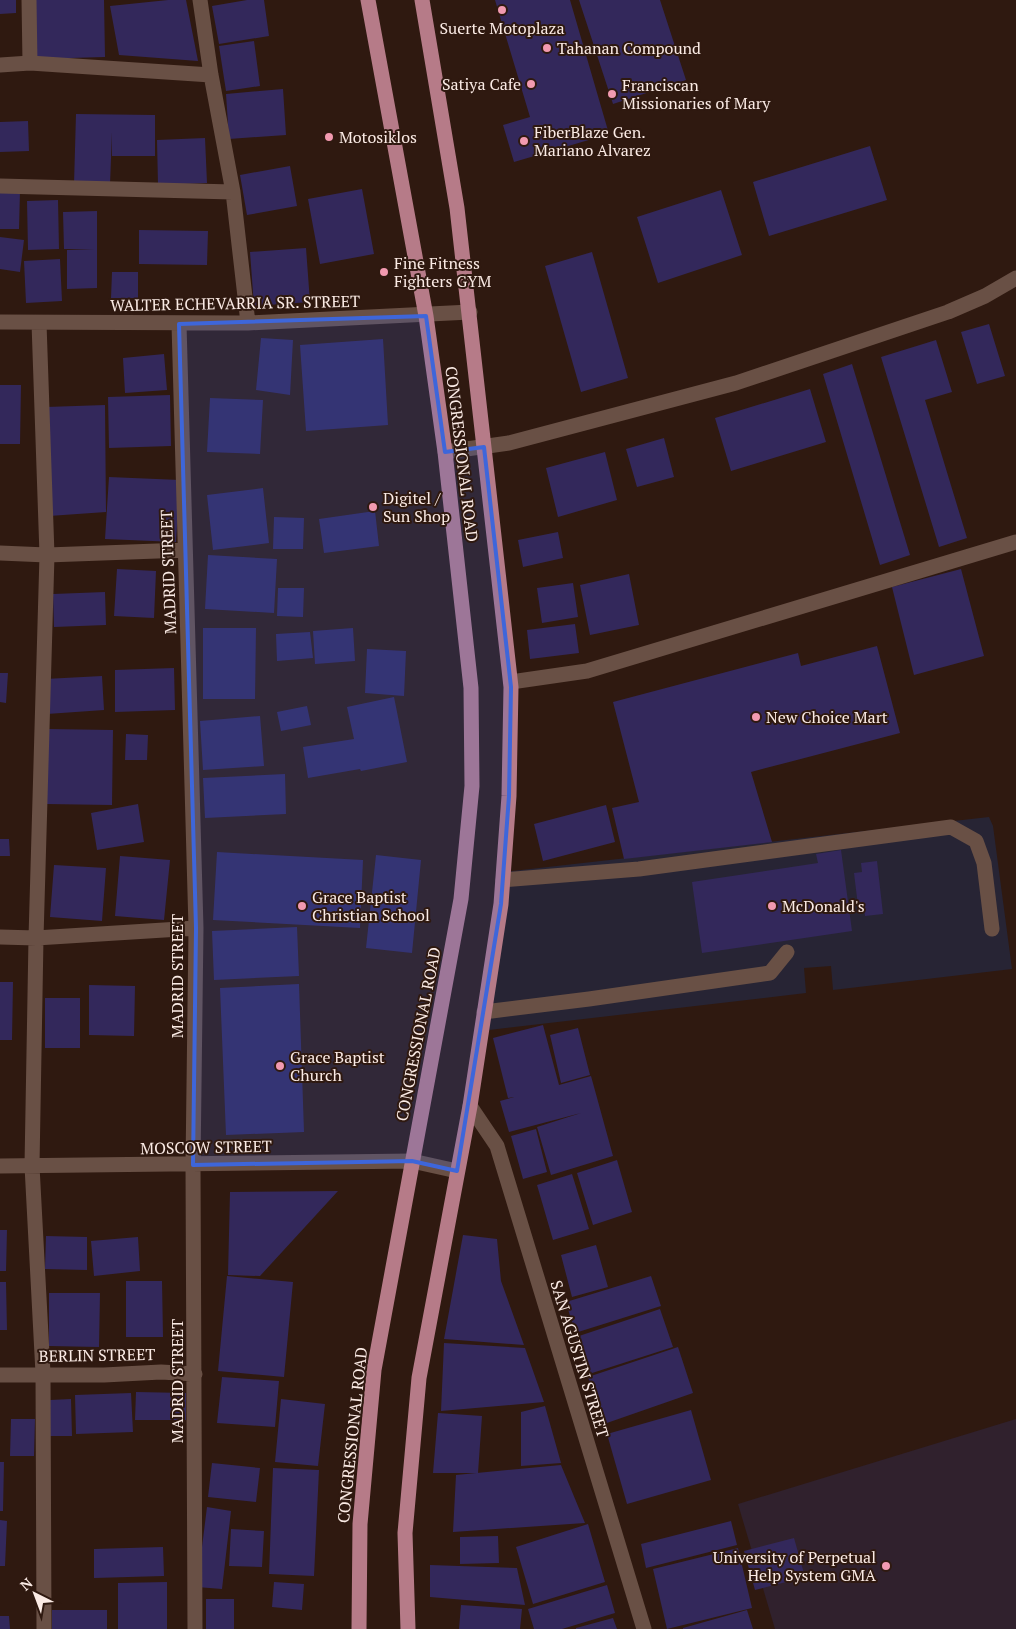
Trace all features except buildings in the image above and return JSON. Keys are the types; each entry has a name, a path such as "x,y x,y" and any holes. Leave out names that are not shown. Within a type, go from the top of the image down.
{"main road":[{"name":"CONGRESSIONAL ROAD","path":"359,1629 360,1524 374,1370 461,899 472,786 471,688 445,452 426,316 368,0"},
{"name":"CONGRESSIONAL ROAD","path":"408,1629 405,1533 419,1378 470,1106 503,880 509,796 511,682 457,208 422,0"}],"street":[{"path":"29,0 30,63"},
{"path":"200,0 211,75 233,192 248,323"},
{"path":"0,65 30,63 211,75"},
{"path":"0,186 233,192"},
{"path":"445,452 509,443 736,383 948,312 985,296 1016,278"},
{"name":"WALTER ECHEVARRIA SR. STREET","path":"0,322 248,323 426,316 470,312"},
{"path":"39,323 47,555 36,938 32,1166 43,1373 44,1629"},
{"name":"MADRID STREET","path":"180,324 196,928 194,1165 195,1629"},
{"path":"511,682 587,672 1016,542"},
{"path":"0,553 47,555 185,550"},
{"path":"503,880 638,869 951,826 976,841 984,863 992,929"},
{"path":"0,937 36,938 196,928"},
{"path":"484,1012 770,973 787,952"},
{"name":"SAN AGUSTIN STREET","path":"470,1106 497,1146 644,1629"},
{"name":"MOSCOW STREET","path":"0,1166 412,1161 457,1171"},
{"name":"BERLIN STREET","path":"0,1375 43,1373 195,1374"}],"highlighted area":[{"path":"426,316 445,452 484,447 511,687 509,796 501,904 457,1171 412,1161 193,1165 196,928 179,324"}],"shaded area":[{"path":"989,817 993,826 1012,969 833,990 831,966 804,968 806,993 481,1031 504,872"},
{"name":"University of Perpetual Help System GMA","path":"1016,1419 1016,1629 775,1629 738,1504"}],"place":[{"name":"Suerte Motoplaza","path":"502,10"},
{"name":"Tahanan Compound","path":"547,48"},
{"name":"Satiya Cafe","path":"531,84"},
{"name":"Franciscan Missionaries of Mary","path":"612,94"},
{"name":"Motosiklos","path":"329,137"},
{"name":"FiberBlaze Gen. Mariano Alvarez","path":"524,141"},
{"name":"Fine Fitness Fighters GYM","path":"384,272"},
{"name":"Digitel / Sun Shop","path":"373,507"},
{"name":"New Choice Mart","path":"756,717"},
{"name":"Grace Baptist Christian School","path":"302,906"},
{"name":"McDonald's","path":"772,906"},
{"name":"Grace Baptist Church","path":"280,1066"},
{"name":"University of Perpetual Help System GMA","path":"886,1566"}]}
